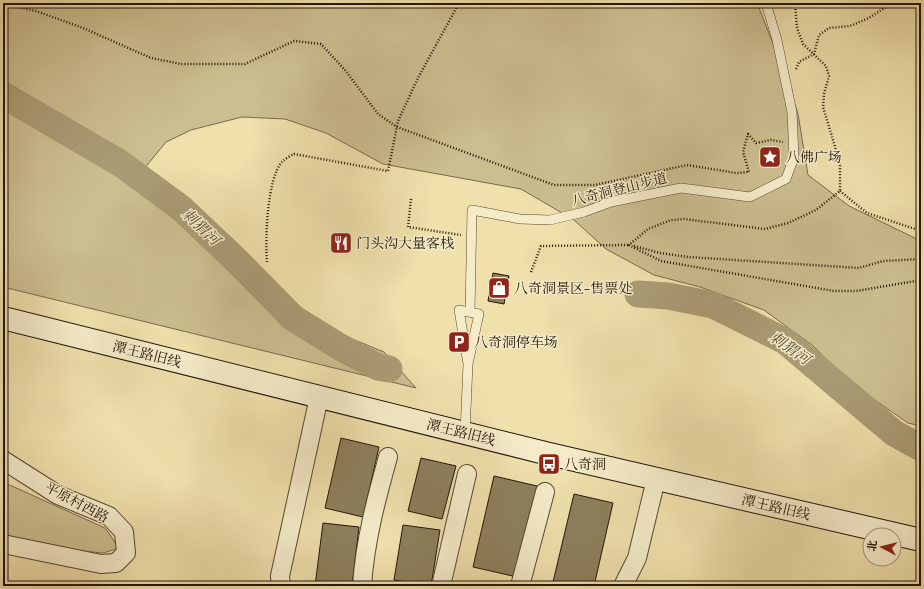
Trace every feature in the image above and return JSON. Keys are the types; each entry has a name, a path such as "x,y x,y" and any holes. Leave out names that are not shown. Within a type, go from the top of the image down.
{"main road":[{"name":"潭王路旧线","path":"3,318 465,433 921,540"}],"street":[{"path":"281,586 280,576 319,397"},
{"path":"362,586 364,553 371,518 388,457"},
{"name":"平原村西路","path":"3,460 58,494 109,516 124,532 126,552 116,563 101,564 40,550 3,544"},
{"path":"441,586 467,474"},
{"path":"623,586 637,558 656,479"},
{"path":"520,586 545,492"}],"lane":[{"name":"八奇洞登山步道","path":"470,312 472,210 520,219 550,220 584,212 611,202 681,188 750,197 786,179 794,157 792,112 777,40 766,3"},
{"path":"465,433 468,364 480,314 459,310 468,364"}],"path":[{"path":"267,262 266,245 269,203 273,177 282,162 294,154 388,171 397,127 418,78 459,3"},
{"path":"795,3 797,28 803,44 826,66 829,76 824,94 823,107 840,163 840,191"},
{"path":"787,90 799,62 814,54 819,35 829,28 850,26 869,18 892,3"},
{"path":"3,4 36,11 83,28 151,58 181,64 245,64 294,41 321,44 345,70 378,114 397,127 554,185 595,185 687,165 736,173 749,172 743,152 748,134 756,143 771,140 794,144"},
{"path":"840,191 867,213 921,231"},
{"path":"629,245 648,229 671,220 684,219 765,229 788,223 816,210 840,191"},
{"path":"411,199 408,227 472,236"},
{"path":"629,245 661,261 834,291 856,291 921,280"},
{"path":"531,272 541,246 629,245 660,253 688,257 859,268 883,261 921,259"}],"shaded area":[{"path":"3,3 757,3 787,79 798,114 808,175 849,206 921,241 921,426 908,423 853,385 812,345 764,310 700,287 654,275 606,249 574,220 521,189 383,164 326,133 285,119 242,117 191,130 166,142 130,186 183,220 230,266 276,299 328,329 384,352 416,388 3,287"},
{"path":"3,482 105,528 119,548 103,553 3,543"}],"building":[{"name":"八奇洞景区-售票处","path":"493,273 509,276 504,304 488,301"},
{"path":"341,438 379,447 363,517 325,508"},
{"path":"421,458 456,466 442,519 408,511"},
{"path":"494,476 537,486 517,577 473,567"},
{"path":"574,494 613,503 594,586 568,586 553,582"},
{"path":"323,523 359,527 352,586 315,586"},
{"path":"403,525 440,530 431,586 394,580"}],"waterway":[{"name":"刺猬河","path":"3,95 120,163 181,208 236,260 293,318 340,347 378,367 389,369"},
{"name":"刺猬河","path":"638,294 668,296 713,305 785,341 894,433 921,448"}],"place":[{"name":"八佛广场","path":"770,157"},
{"name":"门头沟大量客栈","path":"341,243"},
{"name":"八奇洞景区-售票处","path":"499,288"},
{"name":"八奇洞停车场","path":"459,342"},
{"name":"八奇洞","path":"549,464"}]}
